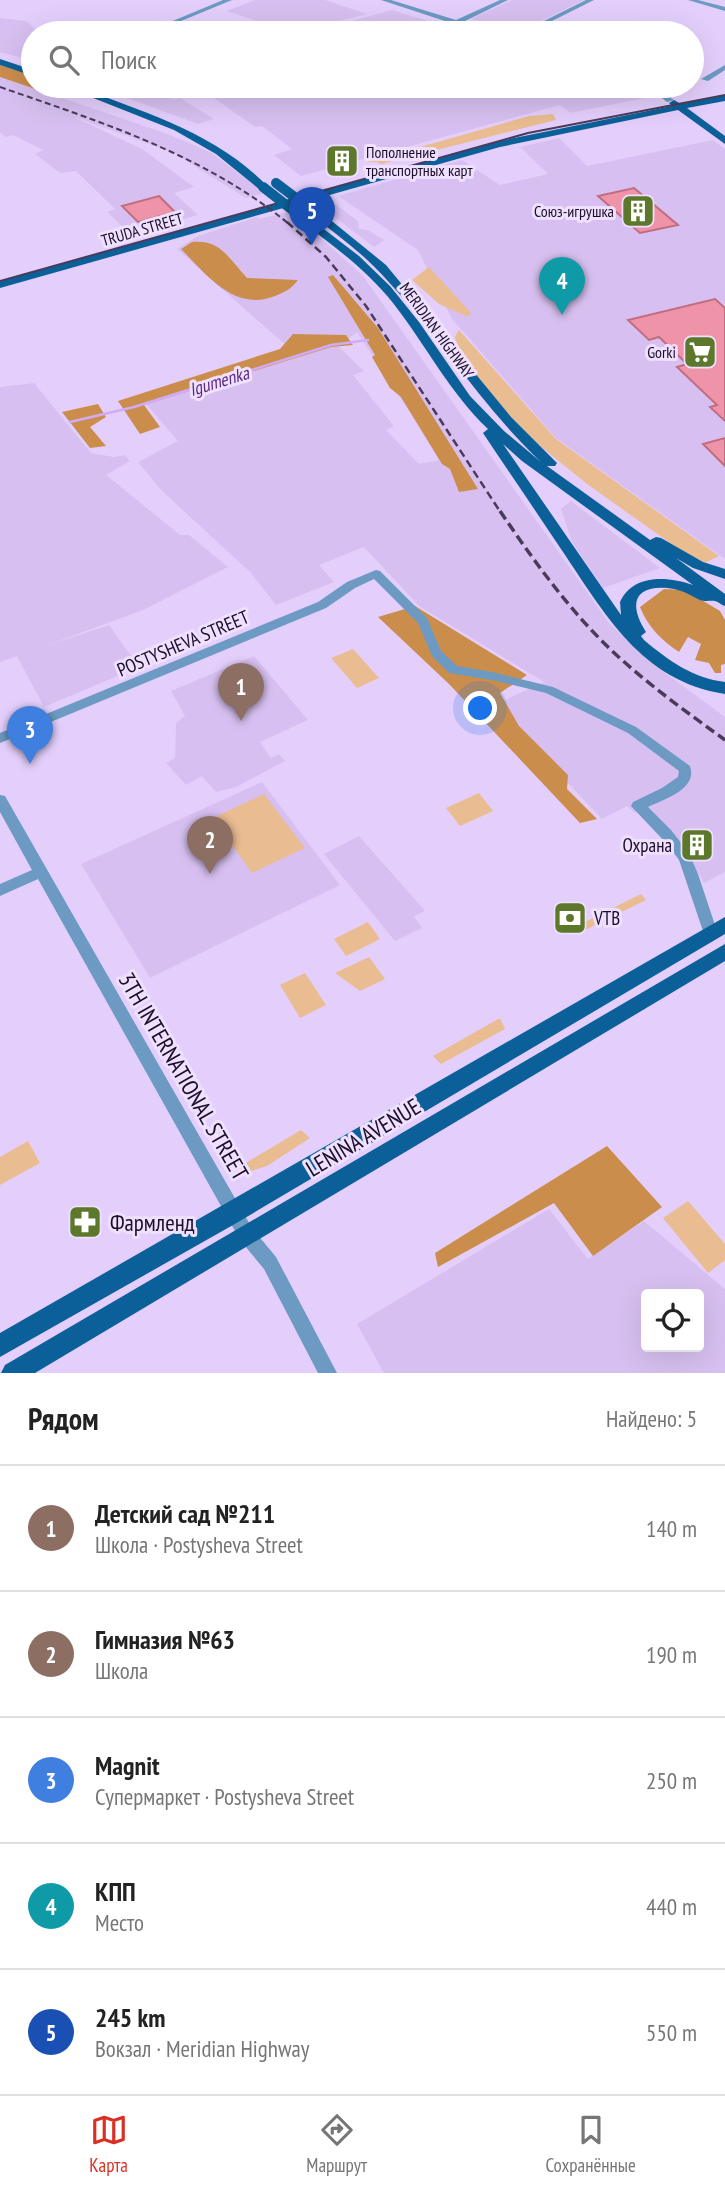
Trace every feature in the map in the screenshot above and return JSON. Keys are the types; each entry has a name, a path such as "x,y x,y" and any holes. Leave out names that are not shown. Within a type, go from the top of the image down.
{"main road":[{"path":"0,60 21,67"},
{"path":"704,94 725,90"},
{"name":"MERIDIAN HIGHWAY","path":"99,98 177,128 219,152 347,251 388,290 420,330 460,391 527,458 725,601"},
{"name":"MERIDIAN HIGHWAY","path":"120,98 191,127 313,211 392,278 516,432 556,468 725,591"},
{"path":"287,200 527,128 681,98"},
{"path":"287,200 512,140 725,98"},
{"path":"670,100 725,141"},
{"name":"TRUDA STREET","path":"0,275 287,200"},
{"name":"TRUDA STREET","path":"0,285 287,200"},
{"path":"460,391 617,620 633,639 686,677 725,688"},
{"path":"648,536 698,565 725,574"},
{"path":"725,606 683,587 653,584 632,593 625,609 629,621 638,632 668,656 692,670 725,678"},
{"path":"718,929 724,952"},
{"name":"LENINA AVENUE","path":"0,1346 718,929"},
{"name":"LENINA AVENUE","path":"13,1373 724,952"}],"street":[{"path":"177,21 229,0"},
{"path":"384,0 450,21"},
{"path":"460,21 505,0"},
{"path":"548,21 591,0"},
{"path":"691,0 725,9"},
{"path":"705,79 725,67"},
{"name":"POSTYSHEVA STREET","path":"0,738 322,605 351,585 376,574 424,621 436,653 453,670 549,690 632,730 685,769 685,779 667,792 638,806 668,836 687,864 700,911 718,929"},
{"name":"3TH INTERNATIONAL STREET","path":"0,800 233,1213 270,1263 328,1373"},
{"path":"0,890 41,872"}],"shaded area":[{"path":"255,0 325,0 367,14 339,21 257,21 227,11"},
{"path":"512,0 584,0 541,21 471,19"},
{"path":"392,10 428,21 352,21"},
{"path":"0,18 26,21 21,21 21,58 0,52"},
{"path":"0,65 21,71 21,84 0,77"},
{"path":"0,77 21,84 21,98 62,98 168,134 210,152 265,193 246,198 172,152 72,116 142,149 194,187 174,193 198,215 130,234 107,212 115,209 76,171 60,173 35,154 43,150 13,135 6,137 0,132"},
{"path":"127,98 180,98 214,119 198,124"},
{"path":"214,98 645,98 570,113 560,105 301,176 274,155 292,149 262,126 255,127"},
{"path":"553,114 556,120 381,164 367,162 529,116"},
{"path":"559,138 587,166 713,140 725,149 725,559 556,438 452,319 418,250 338,196 462,160 500,185 548,174 520,147"},
{"path":"326,197 358,221 359,229 368,230 384,240 374,247 314,201"},
{"path":"287,212 311,229 363,276 609,623 645,658 725,717 725,872 704,883 682,846 645,808 635,813 627,806 602,819 494,705 544,682 419,606 364,547 319,565 334,582 276,605 250,572 162,491 138,462 178,441 146,404 299,357 177,249 198,236 257,217 259,219","holes":["357,332 439,460 419,464 386,430 394,426 353,375 364,371 338,346"]},
{"path":"192,242 217,247 247,278 298,280 285,292 260,300 234,295 211,280 181,249"},
{"path":"429,267 472,314 466,316 439,304 412,280"},
{"path":"333,275 378,328 478,489 459,492 450,469 442,464 401,397 390,388 372,357 375,355 328,277"},
{"path":"459,330 556,439 719,556 705,563 680,550 587,484 518,428 458,353 455,337"},
{"path":"293,334 346,335 353,345 331,347 144,405 160,427 140,434 118,401 280,349"},
{"path":"34,383 91,453 114,457 125,455 130,461 106,475 180,535 189,535 228,567 143,610 45,646 109,625 139,667 44,707 17,656 0,662 0,387"},
{"path":"98,404 106,417 90,427 106,446 90,448 62,412"},
{"path":"571,501 660,568 603,588 572,542 561,509"},
{"path":"664,589 685,590 720,611 725,620 725,664 721,665 721,673 715,673 709,663 695,660 701,644 688,637 679,652 651,627 640,607"},
{"path":"415,606 527,675 500,693 519,726 568,775 567,789 597,819 580,823 449,684 378,617"},
{"path":"353,649 379,678 357,688 331,658"},
{"path":"254,656 308,720 260,742 271,758 279,754 285,761 236,787 216,792 202,776 186,785 166,763 175,758 176,723 185,716 171,691"},
{"path":"262,782 340,885 150,978 81,864"},
{"path":"479,793 493,811 460,826 446,808"},
{"path":"264,794 305,848 252,873 213,818"},
{"path":"359,836 425,911 414,916 422,928 395,941 324,854"},
{"path":"641,894 646,900 577,934 573,928"},
{"path":"368,922 380,939 346,956 334,939"},
{"path":"369,957 385,979 360,991 335,973"},
{"path":"305,973 326,1005 300,1018 280,985"},
{"path":"500,1018 505,1029 441,1064 433,1056"},
{"path":"301,1130 310,1138 267,1166 241,1174 234,1170"},
{"path":"28,1141 40,1163 0,1185 0,1157"},
{"path":"607,1146 662,1207 593,1256 554,1203 438,1267 435,1253"},
{"path":"688,1201 725,1244 725,1260 708,1273 663,1218"},
{"path":"549,1209 588,1259 644,1221 725,1289 725,1373 384,1373 357,1324"}],"building":[{"name":"Союз-игрушка","path":"634,188 678,225 640,233 598,196"},
{"path":"159,196 175,212 138,222 122,206"},
{"name":"Gorki","path":"715,299 725,308 725,421 710,407 717,405 677,367 687,364 659,337 649,340 628,320"},
{"path":"725,438 725,466 703,444"}],"waterway":[{"name":"Igumenka","path":"70,422 134,407 331,345 368,340"}],"tram line":[{"path":"0,281 528,133 725,95"}],"railway":[{"path":"0,87 21,94"},
{"path":"32,98 114,128 187,160 223,178 289,224"},
{"path":"287,222 326,257 366,306 501,513"},
{"path":"500,511 537,564 592,631 649,683 725,740"}],"place":[{"name":"Пополнение транспортных карт","path":"342,161"},
{"name":"Союз-игрушка","path":"638,211"},
{"name":"245 km","path":"312,245"},
{"name":"КПП","path":"562,315"},
{"name":"Gorki","path":"700,352"},
{"name":"Детский сад №211","path":"241,721"},
{"name":"Magnit","path":"30,764"},
{"name":"Охрана","path":"697,845"},
{"name":"Гимназия №63","path":"210,874"},
{"name":"VTB","path":"570,918"},
{"name":"Фармленд","path":"85,1222"}]}
